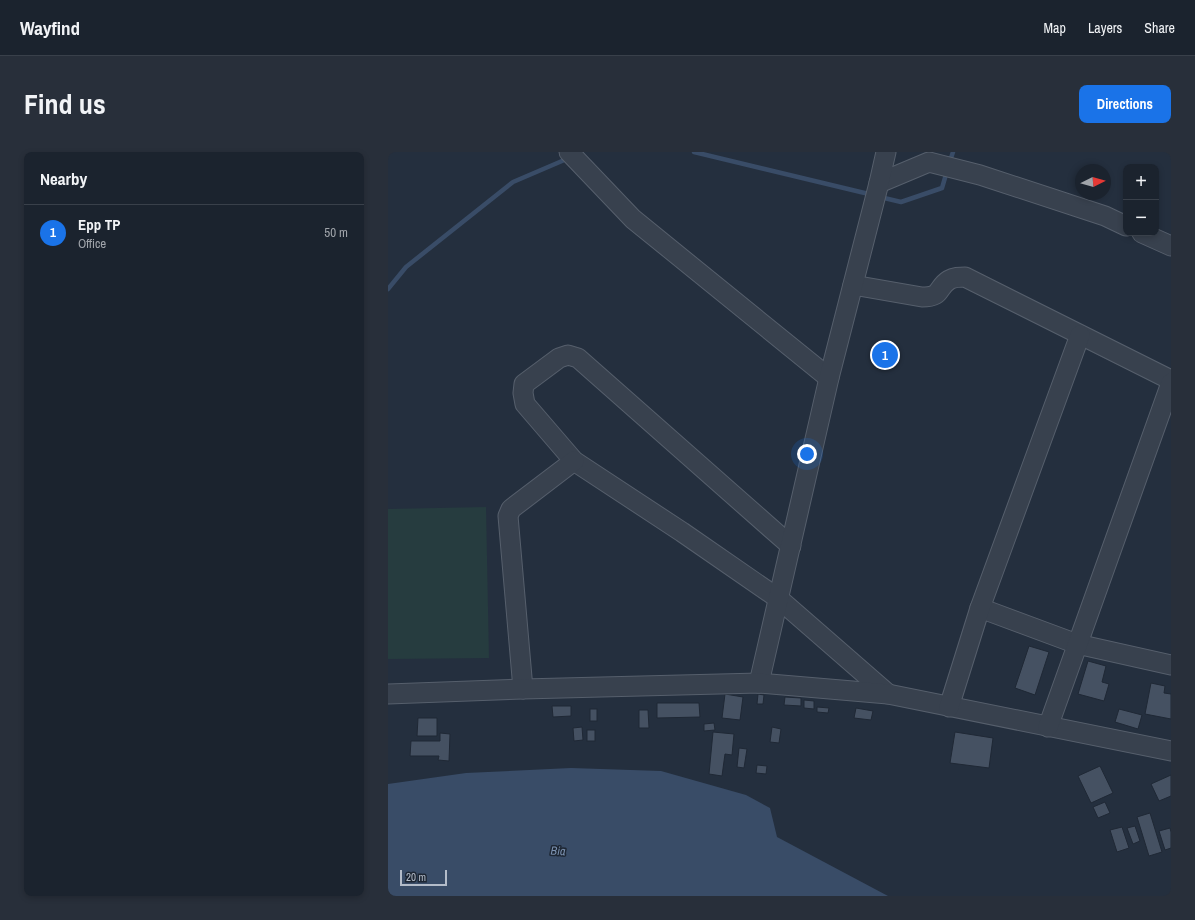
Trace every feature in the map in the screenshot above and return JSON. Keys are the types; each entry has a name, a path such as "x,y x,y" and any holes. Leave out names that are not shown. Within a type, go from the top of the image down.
{"street":[{"path":"569,152 633,220 829,378"},
{"path":"759,683 829,378 886,152"},
{"path":"879,183 923,157 1105,216 1123,225"},
{"path":"1149,236 1171,246"},
{"path":"852,285 922,297 930,297 938,293 948,281 957,277 965,277 1171,381 1048,727"},
{"path":"949,707 980,608 1080,335"},
{"path":"791,546 578,358 568,355 559,358 524,384 523,393 525,404 574,461 682,532 779,599 888,694"},
{"path":"522,689 508,516 511,509 574,461"},
{"path":"980,608 1078,644 1171,665"},
{"path":"388,694 759,683 888,694 1171,751"}],"green space":[{"path":"486,507 489,658 388,659 388,509"}],"water":[{"name":"Bia","path":"571,768 661,771 746,795 770,808 777,837 888,896 388,896 388,784 466,773"}],"building":[{"path":"1029,646 1049,652 1035,695 1015,688"},
{"path":"1088,661 1106,666 1102,682 1109,684 1104,701 1078,694"},
{"path":"1151,683 1165,686 1164,693 1171,694 1171,719 1145,714"},
{"path":"725,694 743,697 740,720 722,718"},
{"path":"758,694 764,695 763,704 757,704"},
{"path":"785,697 801,698 801,706 784,705"},
{"path":"804,700 814,701 814,709 804,708"},
{"path":"657,703 699,703 700,717 657,718"},
{"path":"552,706 571,706 571,716 553,717"},
{"path":"817,707 829,708 828,713 817,712"},
{"path":"856,708 873,711 871,720 854,718"},
{"path":"590,709 597,709 597,721 590,721"},
{"path":"1119,709 1142,715 1138,729 1115,722"},
{"path":"639,710 648,710 649,728 639,728"},
{"path":"418,718 437,718 437,736 417,736"},
{"path":"714,723 715,730 704,731 704,724"},
{"path":"582,727 583,740 574,741 573,728"},
{"path":"772,727 781,729 779,743 770,742"},
{"path":"587,730 595,730 595,741 587,741"},
{"path":"713,732 734,734 732,755 725,754 722,776 709,774"},
{"path":"955,732 993,738 989,768 950,763"},
{"path":"440,733 450,734 449,761 438,760 439,756 410,756 411,741 440,741"},
{"path":"739,748 747,749 744,768 737,767"},
{"path":"757,765 767,766 766,774 756,773"},
{"path":"1100,766 1113,793 1091,803 1078,776"},
{"path":"1171,775 1171,796 1159,801 1151,784"},
{"path":"1105,802 1110,813 1098,818 1093,807"},
{"path":"1150,813 1162,852 1149,856 1137,817"},
{"path":"1135,826 1140,841 1133,844 1127,828"},
{"path":"1122,827 1129,848 1117,852 1110,830"},
{"path":"1170,828 1171,848 1165,850 1159,831"}],"waterway":[{"path":"694,152 873,195"},
{"path":"949,164 953,152"},
{"path":"388,289 406,267 513,182 569,158"},
{"path":"880,197 901,202 942,188 947,171"}],"place":[{"name":"Epp TP","path":"885,355"}]}
